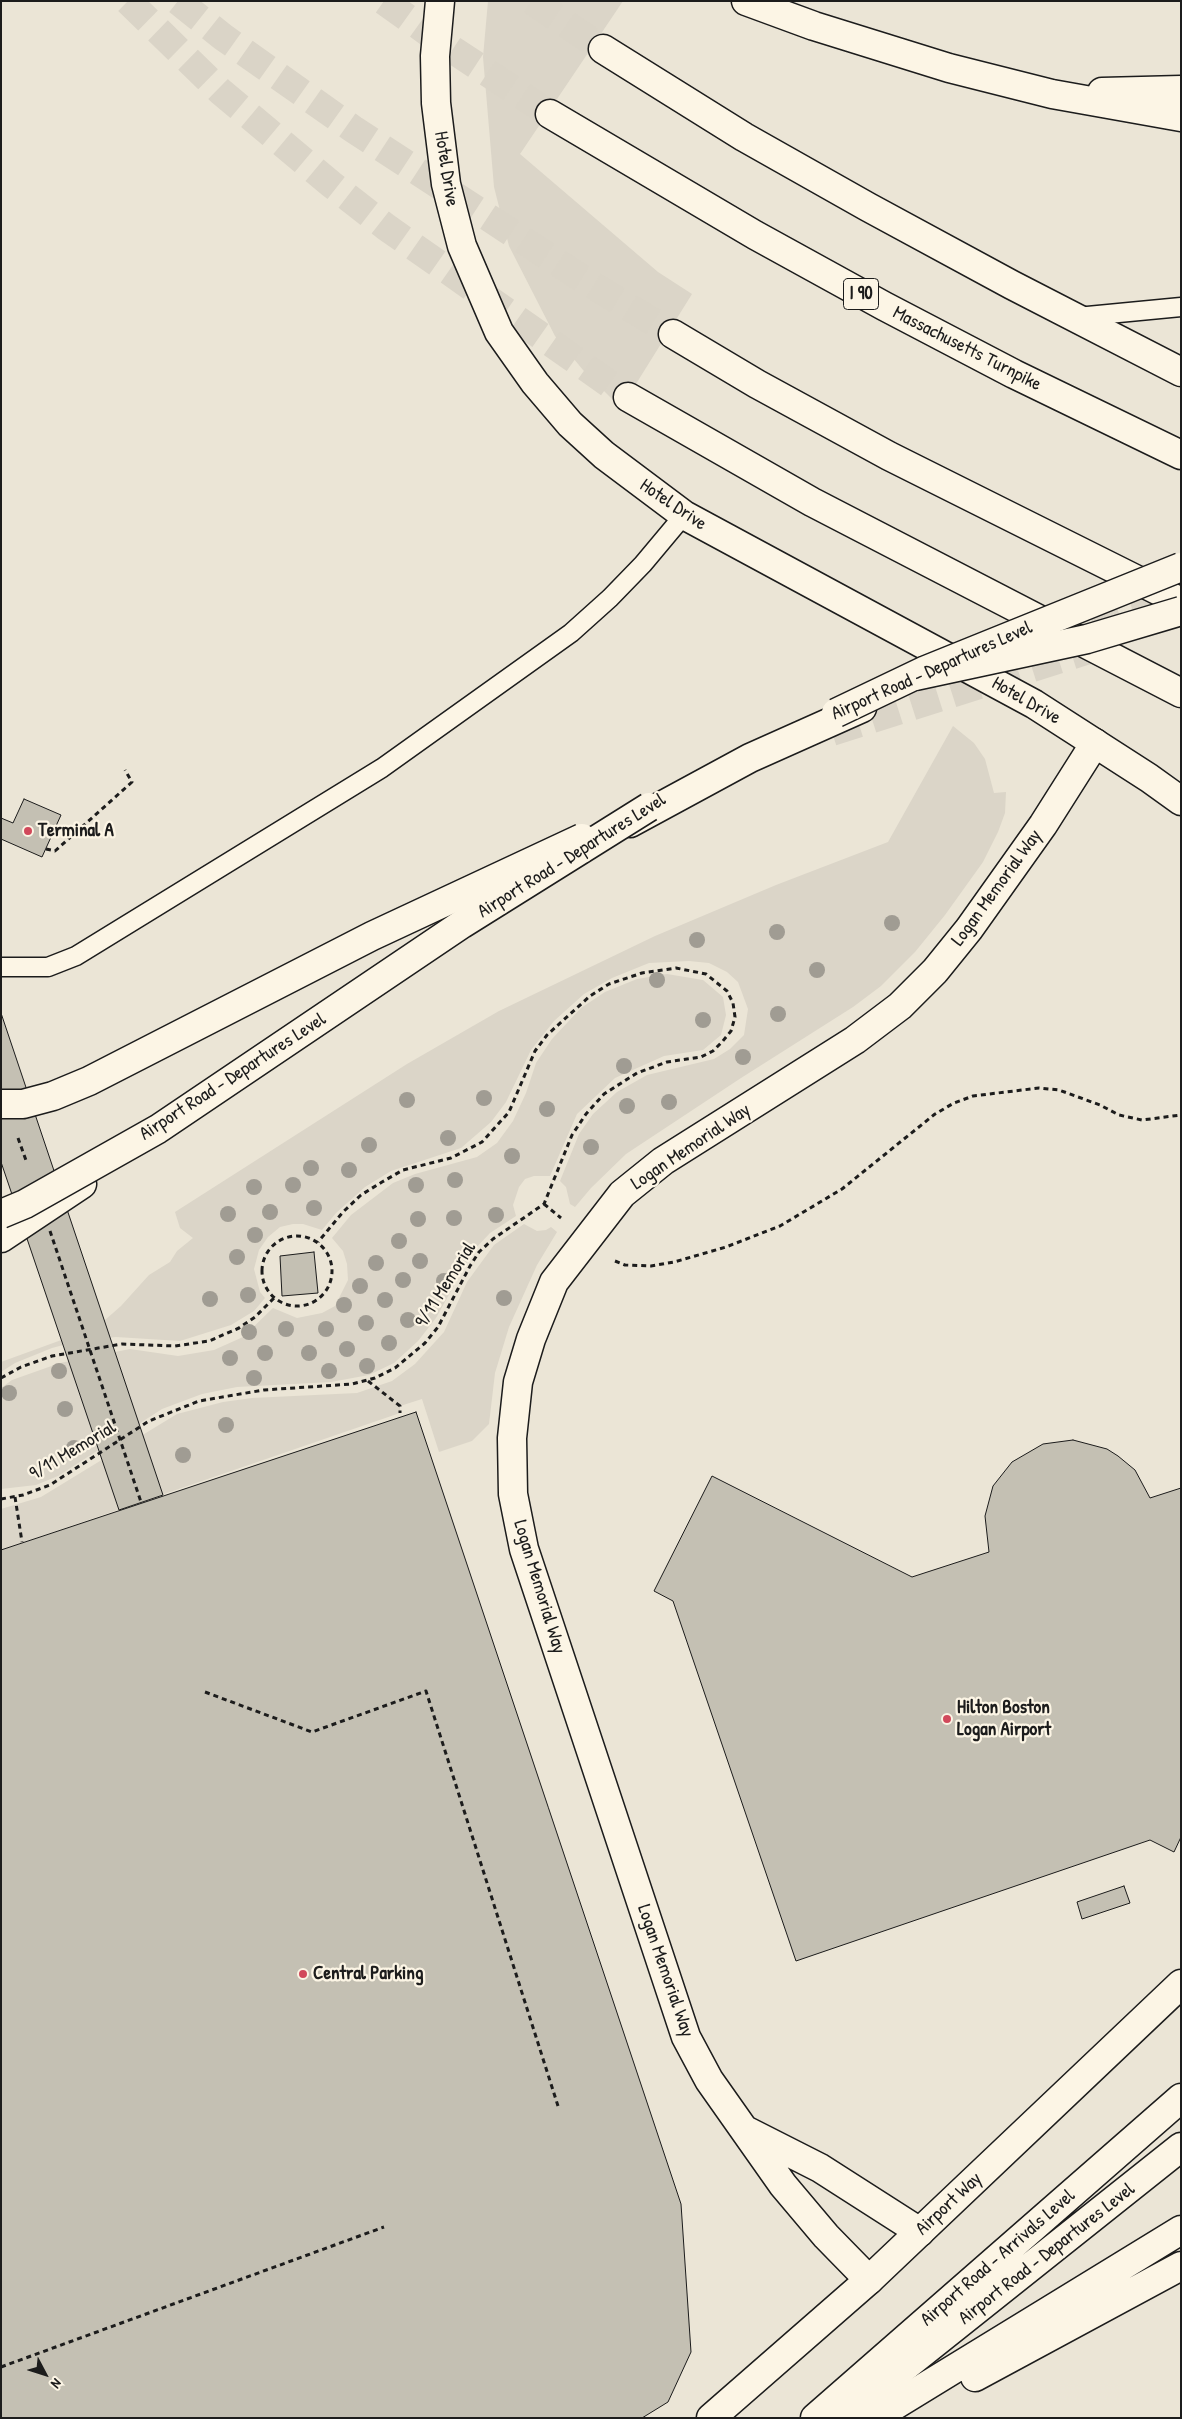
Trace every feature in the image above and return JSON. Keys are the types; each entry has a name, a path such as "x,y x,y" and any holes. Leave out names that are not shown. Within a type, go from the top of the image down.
{"main road":[{"name":"Hotel Drive","path":"440,1 435,56 436,90 445,178 462,246 494,322 528,374 574,428 604,455 684,515 1034,704 1096,743 1181,801"},
{"path":"746,1 822,29 949,68 1052,94 1181,117"},
{"path":"603,49 744,137 1074,318 1181,372"},
{"path":"1052,94 1181,90"},
{"name":"Massachusetts Turnpike","path":"550,114 755,235 900,315 1014,374 1181,455"},
{"path":"673,334 757,384 889,456 1181,602"},
{"path":"628,397 812,502 1181,693"},
{"name":"Airport Road - Departures Level","path":"1,1214 34,1199 158,1129 462,924 717,768 915,676 1061,614 1181,567"},
{"path":"915,676 1087,639 1181,611"},
{"path":"1,1103 23,1104 53,1096 89,1081 372,936 662,802 750,758 882,700"},
{"name":"Logan Memorial Way","path":"869,2280 826,2236 783,2185 709,2080 686,2037 524,1549 514,1494 512,1438 518,1382 554,1282 622,1194 663,1161 855,1040 900,1006 934,971 969,929 1043,825 1096,743"},
{"path":"1,1238 40,1224 527,887 662,802"},
{"name":"Airport Way","path":"711,2418 869,2280 1181,1984"},
{"name":"Airport Road - Arrivals Level","path":"814,2418 1181,2098"},
{"name":"Logan Memorial Way","path":"742,2128 820,2168 920,2232"},
{"name":"Airport Road - Departures Level","path":"844,2418 907,2365 1181,2147"},
{"path":"874,2418 1181,2230"},
{"path":"902,2418 1036,2343 1181,2266"}],"lane":[{"path":"1074,318 1181,307"},
{"path":"1,967 48,967 76,956 382,768 571,632 610,598 684,515"}],"path":[{"path":"46,849 55,851 132,782 125,770"},
{"path":"318,1242 343,1212 362,1195 382,1182 404,1170 451,1158 482,1142 509,1112 536,1051 547,1035 590,996 609,984 642,972 660,970 693,970 718,982 727,991 733,1003 734,1017 731,1031 713,1051 701,1057 652,1067 621,1082 604,1094 586,1114 572,1135 544,1204 566,1222"},
{"path":"610,1259 625,1265 651,1266 674,1262 726,1247 780,1226 821,1203 857,1178 935,1114 954,1103 973,1096 1016,1089 1039,1088 1059,1090 1100,1105 1119,1115 1142,1120 1181,1115"},
{"path":"17,1135 30,1173"},
{"name":"9/11 Memorial","path":"1,1499 15,1497 50,1485 149,1421 199,1402 245,1392 323,1387 368,1380 394,1368 425,1343 438,1327 463,1278 479,1252 493,1239 544,1204"},
{"path":"40,1224 142,1502"},
{"path":"290,1237 307,1237 318,1242 326,1250 333,1272 330,1284 324,1294 315,1302 304,1306 292,1307 274,1298 264,1286 262,1274 263,1262 267,1252 275,1244 290,1237"},
{"path":"1,1378 21,1367 52,1356 122,1344 175,1346 209,1341 225,1336 247,1323 274,1298"},
{"path":"368,1380 400,1406 400,1413"},
{"path":"15,1497 22,1542"},
{"path":"205,1692 312,1732 426,1691 558,2106"},
{"path":"1,2367 384,2227"}],"shaded area":[{"path":"1,1 1181,1 1181,2418 1,2418"},
{"path":"488,1 623,1 520,154 658,272 692,294 621,408 583,370 555,336 509,246 494,187 483,57"},
{"path":"953,726 974,743 985,759 994,793 1006,792 1005,813 998,832 983,862 945,915 915,952 881,986 853,1007 626,1154 591,1188 575,1207 570,1204 566,1187 560,1181 579,1134 593,1114 617,1092 647,1075 714,1059 730,1049 744,1035 748,1009 738,982 727,972 709,963 689,961 649,963 612,978 584,994 554,1021 531,1050 506,1102 491,1122 461,1148 391,1171 365,1187 336,1213 322,1230 303,1224 293,1224 280,1227 268,1237 259,1250 254,1269 260,1292 265,1298 254,1311 231,1325 180,1341 116,1337 78,1341 52,1348 15,1363 1,1372 1,1362 97,1327 121,1306 149,1275 170,1262 177,1251 193,1238 180,1228 175,1212 407,1064 499,1011 655,936 776,885 888,842"},
{"path":"667,974 703,980 723,997 726,1015 721,1035 703,1050 664,1056 615,1078 577,1114 550,1176 534,1176 525,1179 519,1187 513,1205 516,1216 490,1233 473,1251 436,1318 418,1341 394,1363 369,1375 331,1382 237,1387 202,1394 162,1409 58,1476 36,1485 1,1489 1,1388 12,1380 60,1363 130,1349 178,1356 214,1350 243,1337 273,1308 297,1318 322,1313 335,1306 348,1280 347,1264 343,1251 332,1238 351,1215 393,1183 415,1174 477,1157 497,1143 513,1121 526,1093 536,1063 552,1039 581,1008 605,992 637,979"},
{"path":"524,1224 537,1231 546,1230 551,1227 557,1232 537,1265 509,1327 495,1373 489,1424 472,1441 439,1452 422,1399 400,1406 400,1413 1,1550 1,1509 41,1497 177,1414 223,1402 252,1398 357,1393 392,1381 415,1364 444,1332 467,1282 494,1245"}],"building":[{"name":"Terminal A","path":"24,799 61,815 42,857 1,839 1,818 13,823"},
{"path":"1,1013 163,1495 119,1510 1,1162"},
{"path":"314,1252 318,1293 282,1296 280,1256"},
{"name":"Central Parking","path":"416,1412 681,2204 691,2352 668,2402 642,2418 1,2418 1,1550"},
{"name":"Hilton Boston Logan Airport","path":"1073,1440 1107,1449 1118,1456 1135,1470 1150,1498 1181,1488 1181,1837 1174,1852 1150,1840 796,1961 673,1601 654,1591 712,1476 912,1577 989,1552 985,1516 993,1486 1012,1462 1043,1444"},
{"path":"1124,1886 1130,1903 1082,1919 1077,1902"}],"tunnel":[{"path":"128,1 220,91 331,184 386,227 628,397"},
{"path":"178,1 223,37 353,129 581,278 673,334"},
{"path":"384,1 444,44 550,114"},
{"path":"532,1 603,49"},
{"path":"1053,637 1181,590"},
{"path":"832,732 1098,647"}],"place":[{"name":"Terminal A","path":"28,831"},
{"name":"Hilton Boston Logan Airport","path":"947,1719"},
{"name":"Central Parking","path":"303,1974"}]}
